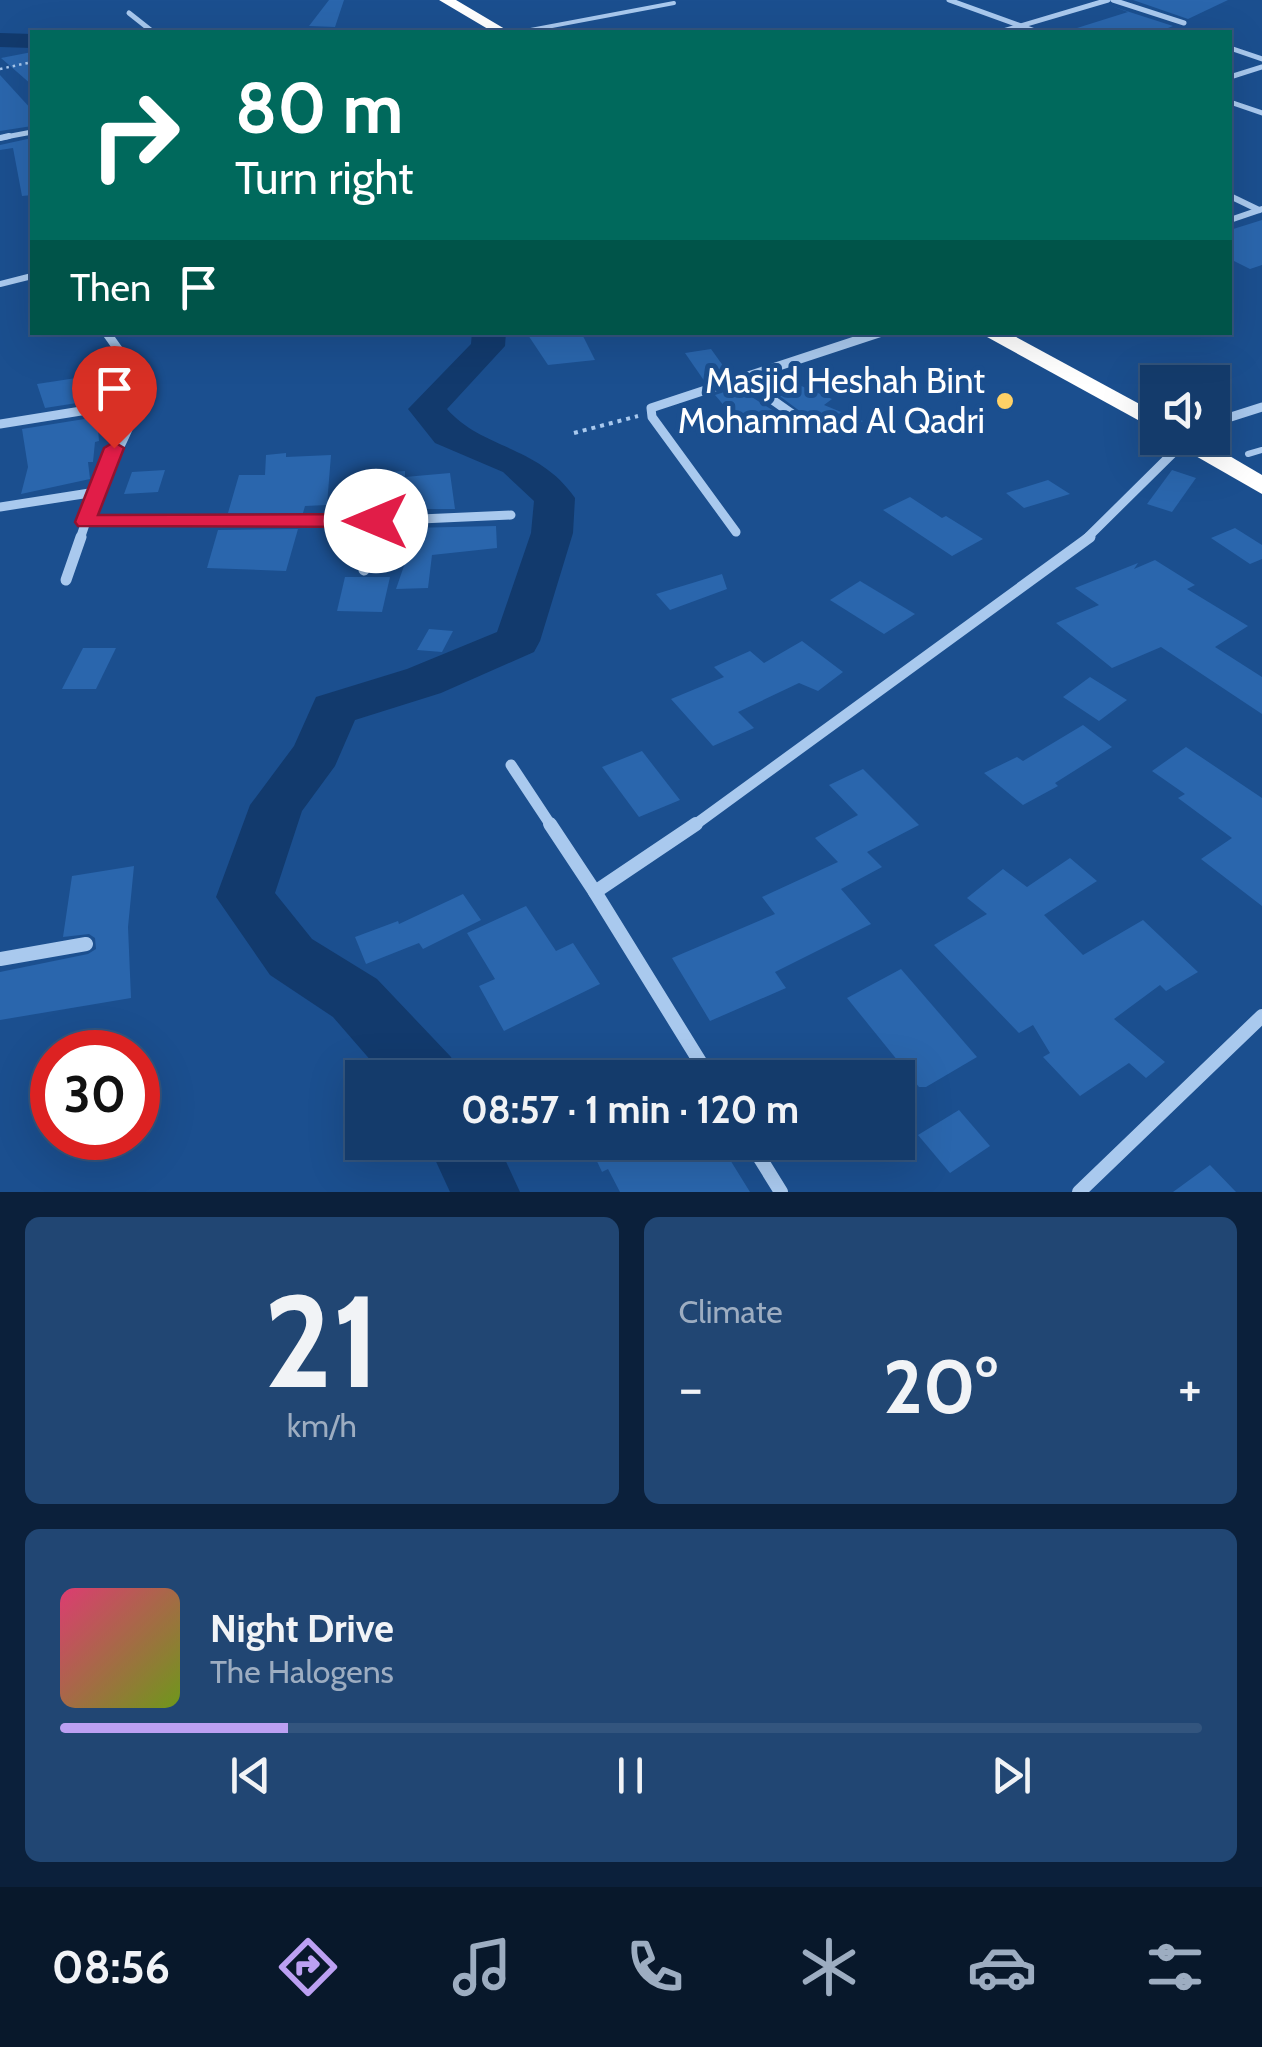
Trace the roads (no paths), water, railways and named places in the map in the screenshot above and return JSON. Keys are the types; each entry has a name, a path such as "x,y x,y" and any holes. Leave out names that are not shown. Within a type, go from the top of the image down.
{"highway":[{"path":"440,4 474,30"},
{"path":"440,4 498,30"},
{"path":"994,335 1140,414"},
{"path":"1028,335 1140,394"},
{"path":"1230,448 1257,455"},
{"path":"1219,455 1262,486"}],"street":[{"path":"949,0 1033,30"},
{"path":"1007,30 1111,0 1184,23"},
{"path":"130,13 151,30"},
{"path":"1232,49 1262,58"},
{"path":"1232,76 1262,68"},
{"path":"1232,103 1262,114"},
{"path":"0,138 30,132"},
{"path":"1232,197 1261,209"},
{"path":"1232,219 1261,209"},
{"path":"0,284 30,276"},
{"path":"66,580 96,492 136,402 136,384 108,335"},
{"path":"736,532 650,412 656,404 873,335"},
{"path":"740,377 805,423"},
{"path":"0,424 136,402"},
{"path":"1230,417 1262,407"},
{"path":"594,892 765,777 1036,572 1094,535 1171,455"},
{"path":"0,508 96,492"},
{"path":"86,522 376,521 511,515"},
{"path":"364,570 376,521"},
{"path":"511,765 699,1060"},
{"path":"0,959 86,944"},
{"path":"1079,1192 1262,1016"},
{"path":"761,1160 780,1192"}],"lane":[{"path":"531,30 674,3"}],"waterway":[{"path":"0,40 30,41"},
{"path":"412,1060 355,998 291,957 245,897 277,805 317,753 334,709 424,681 517,641 552,533 555,498 517,464 449,435 427,409 488,346 489,335"},
{"path":"470,1160 485,1192"}],"place":[{"name":"Masjid Heshah Bint Mohammad Al Qadri","path":"1005,401"}]}
